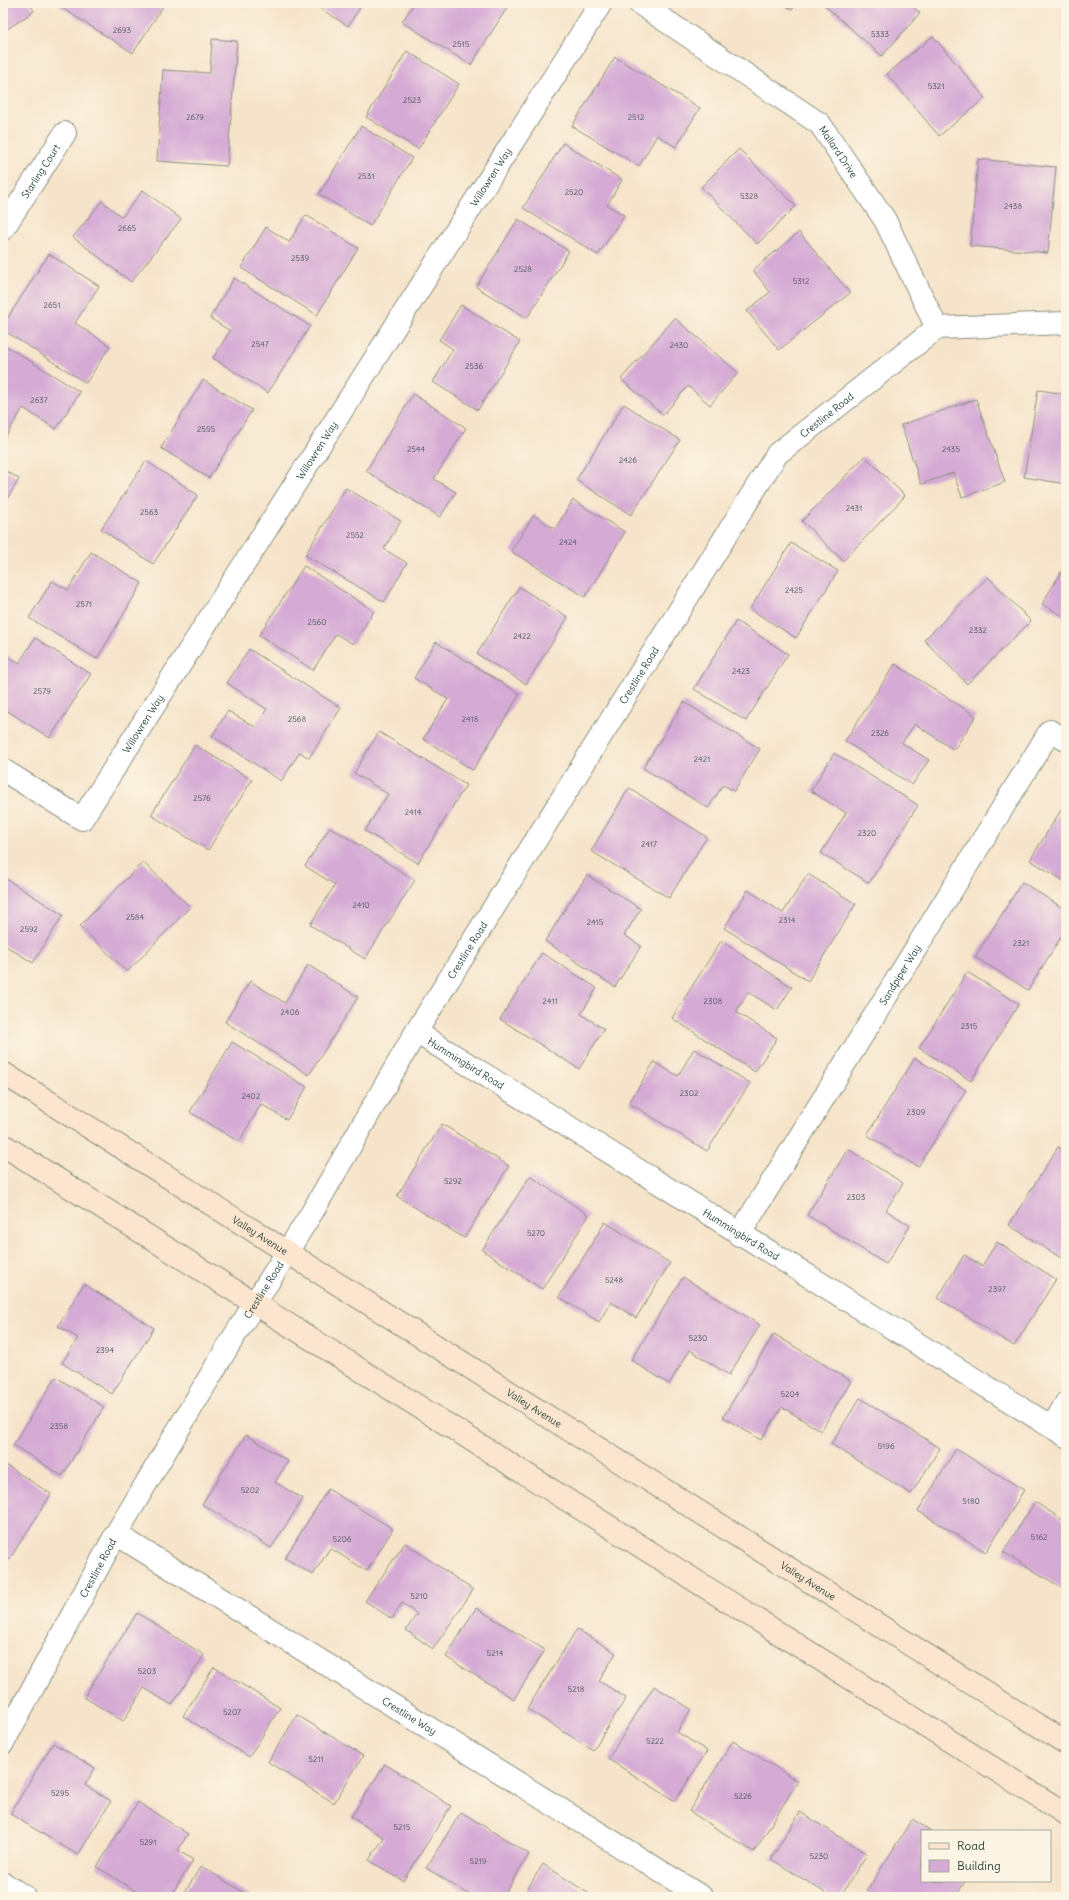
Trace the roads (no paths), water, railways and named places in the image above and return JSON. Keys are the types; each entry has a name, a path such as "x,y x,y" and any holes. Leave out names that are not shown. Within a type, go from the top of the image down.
{"main road":[{"name":"Valley Avenue","path":"3,1073 1066,1743"},
{"path":"3,1145 1066,1814"}],"street":[{"name":"Willowren Way","path":"3,770 82,819 601,3"},
{"name":"Mallard Drive","path":"639,3 820,124 885,220 937,328"},
{"name":"Starling Court","path":"3,229 65,133"},
{"path":"937,328 1066,323"},
{"name":"Crestline Road","path":"3,1743 116,1534 255,1303 314,1209 416,1032 778,454 937,328"},
{"name":"Sandpiper Way","path":"739,1235 1050,731 1066,740"},
{"name":"Hummingbird Road","path":"416,1032 739,1235 1059,1431"},
{"path":"1059,1431 1066,1403"},
{"name":"Crestline Way","path":"116,1534 702,1897"},
{"path":"3,1883 25,1897"}]}
